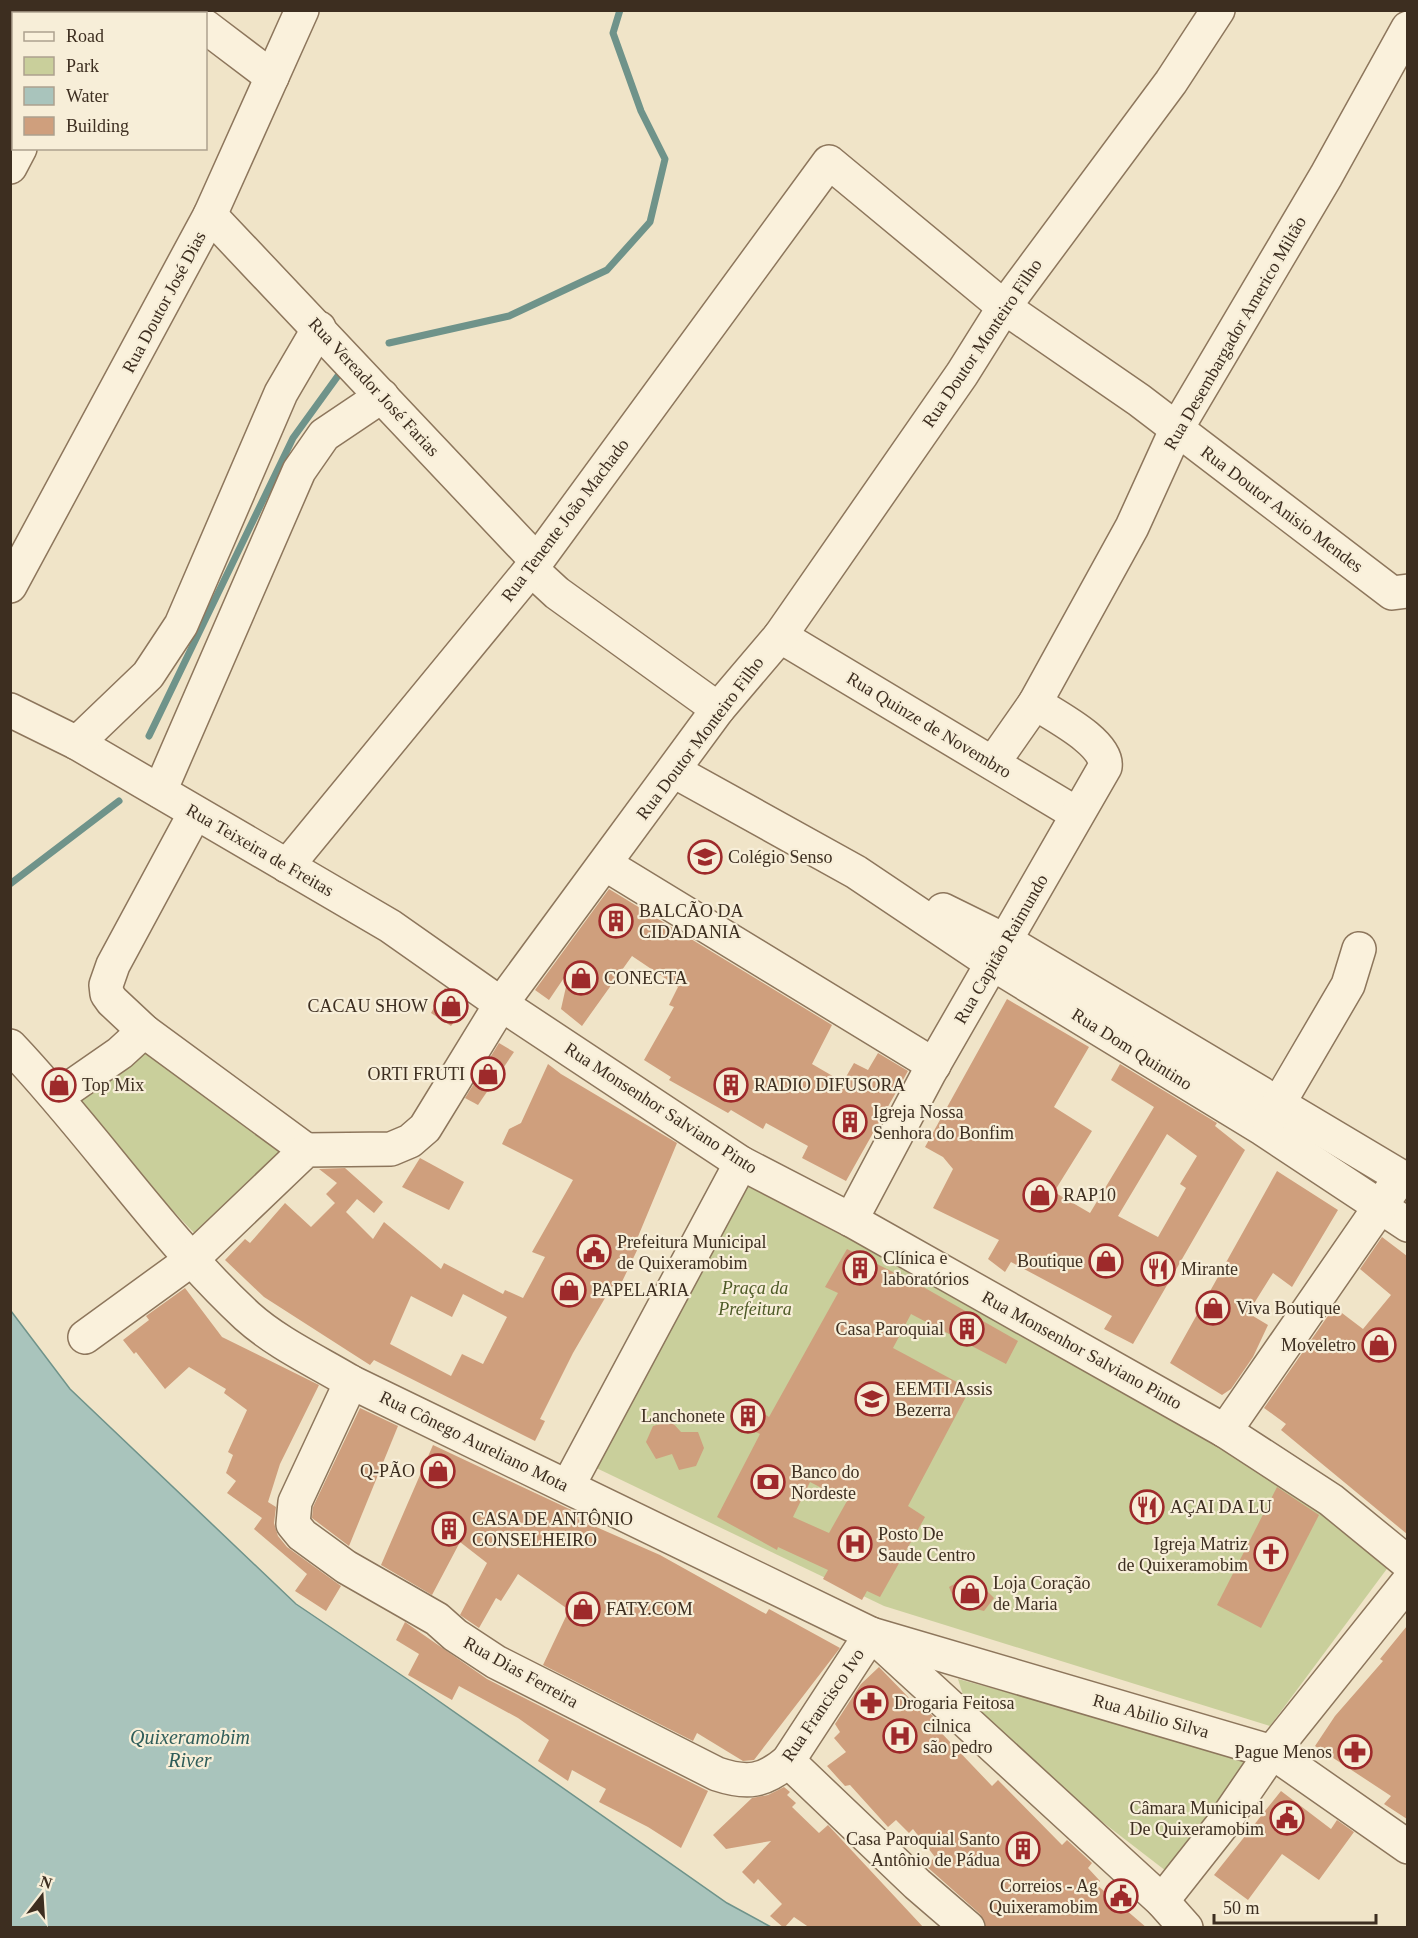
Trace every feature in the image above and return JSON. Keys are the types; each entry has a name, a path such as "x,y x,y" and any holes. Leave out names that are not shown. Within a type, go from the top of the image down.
{"street":[{"name":"Rua Doutor José Dias","path":"11,586 210,215 302,10"},
{"name":"Rua Doutor Monteiro Filho","path":"306,1150 391,1149 419,1135 501,1004 718,709 780,636 955,383 1004,307 1171,82 1218,10"},
{"path":"207,28 272,77"},
{"name":"Rua Desembargador Americo Miltão","path":"993,763 1035,703 1132,527 1177,428 1326,176 1407,28"},
{"path":"10,167 19,150"},
{"name":"Rua Doutor Anisio Mendes","path":"829,162 1004,307 1177,428 1400,592"},
{"name":"Rua Tenente João Machado","path":"287,866 534,565 829,162"},
{"name":"Rua Vereador José Farias","path":"210,215 382,396 557,592 718,709"},
{"path":"77,743 148,675 175,634 281,393 319,328"},
{"path":"160,791 299,471 324,435 382,396"},
{"name":"Rua Quinze de Novembro","path":"780,636 1077,814"},
{"name":"Rua Capitão Raimundo","path":"851,1220 934,1065 1105,767 1105,756 1092,741 1035,703"},
{"name":"Rua Teixeira de Freitas","path":"10,710 77,743 390,926 501,1004"},
{"name":"Rua Dom Quintino","path":"674,771 999,952 1271,1116 1404,1179"},
{"path":"85,1337 191,1260 306,1150 144,1031 107,994 106,986 113,965 195,813"},
{"path":"605,864 934,1065"},
{"path":"1271,1116 1348,985 1359,949"},
{"name":"Rua Monsenhor Salviano Pinto","path":"501,1004 741,1162 851,1220 1225,1431 1331,1500 1407,1563"},
{"path":"58,1096 120,1053 144,1031"},
{"name":"Rua Cônego Aureliano Mota","path":"10,1046 58,1096 191,1260 269,1333 351,1382 871,1634 1162,1900 1186,1928"},
{"name":"Rua Dom Quintino","path":"1271,1116 1381,1207 1407,1225"},
{"path":"568,1486 741,1162"},
{"path":"1225,1431 1381,1207 1404,1179"},
{"name":"Rua Dias Ferreira","path":"351,1382 302,1486 293,1513 293,1524 302,1535 346,1567 437,1619 455,1635 496,1662 717,1774 745,1780 780,1768"},
{"path":"1162,1900 1222,1825 1272,1752 1407,1582"},
{"name":"Rua Francisco Ivo","path":"780,1768 871,1634"},
{"name":"Rua Abilio Silva","path":"871,1634 1272,1752 1407,1847"},
{"path":"780,1768 969,1928"}],"green space":[{"path":"147,1046 284,1149 195,1234 71,1103"},
{"name":"Praça da Prefeitura","path":"744,1178 1334,1507 1389,1566 1270,1726 884,1606 588,1464"},
{"path":"958,1679 1251,1758 1166,1871 1048,1780 964,1698"}],"water":[{"name":"Quixeramobim River","path":"11,1311 70,1389 296,1604 727,1903 771,1927 11,1927"}],"building":[{"path":"609,889 832,1025 812,1064 843,1082 854,1063 868,1070 878,1053 908,1071 846,1181 802,1158 808,1146 766,1123 763,1129 731,1110 728,1113 669,1080 671,1077 644,1060 674,1007 669,1005 678,987 632,956 582,1026 561,1009 570,969 549,1000 535,990"},
{"name":"CACAU SHOW","path":"445,988 468,1004 451,1026 431,1013"},
{"path":"1007,999 1089,1047 1054,1107 1092,1131 1054,1192 1090,1213 1154,1107 1111,1080 1120,1064 1217,1123 1215,1126 1245,1150 1133,1344 1104,1329 1112,1316 1011,1262 1005,1272 988,1259 999,1240 933,1208 953,1169 943,1157 925,1147","holes":["1167,1134 1197,1156 1180,1184 1186,1188 1158,1237 1118,1216"]},
{"name":"ORTI FRUTI","path":"499,1043 514,1052 478,1105 465,1098"},
{"path":"548,1064 677,1143 637,1239 641,1242 619,1288 612,1286 573,1353 540,1419 545,1421 535,1441 374,1360 370,1365 264,1297 225,1260 245,1239 250,1243 285,1203 311,1227 335,1203 326,1194 337,1183 319,1169 345,1168 383,1202 374,1213 357,1199 346,1212 373,1239 384,1222 441,1269 444,1263 503,1294 505,1290 523,1298 545,1257 532,1252 573,1180 502,1144 509,1129 521,1123","holes":["463,1294 507,1317 483,1364 462,1354 451,1376 390,1344 411,1296 452,1317"]},
{"path":"420,1158 464,1182 449,1210 402,1187"},
{"path":"1277,1171 1338,1210 1292,1287 1273,1273 1248,1313 1268,1325 1253,1357 1231,1389 1222,1395 1170,1363"},
{"path":"1382,1237 1407,1256 1407,1534 1281,1430 1286,1424 1264,1408 1334,1307 1363,1329 1391,1295 1360,1269"},
{"path":"847,1249 925,1288 1018,1341 1006,1364 911,1314 893,1348 970,1389 908,1506 925,1517 880,1597 867,1591 862,1600 823,1579 828,1570 778,1547 777,1550 717,1517 760,1434 737,1423 734,1411 746,1402 769,1417 838,1293 825,1287","holes":["810,1482 847,1501 829,1533 793,1517"]},
{"path":"185,1288 222,1337 319,1385 280,1464 268,1502 276,1507 274,1523 278,1536 287,1547 341,1586 326,1611 295,1591 307,1574 254,1529 262,1518 227,1493 236,1481 226,1473 233,1455 228,1452 247,1410 224,1393 226,1389 189,1367 165,1389 136,1352 134,1354 123,1340 149,1320 146,1316"},
{"path":"360,1408 398,1426 349,1546 312,1518 313,1507"},
{"path":"671,1421 681,1432 698,1432 704,1448 696,1466 679,1470 672,1454 656,1459 646,1442 653,1426"},
{"path":"433,1445 580,1514 578,1519 660,1555 766,1614 769,1609 840,1648 754,1760 743,1761 697,1733 693,1741 543,1665 569,1610 518,1574 501,1601 496,1598 479,1628 460,1615 487,1563 460,1542 432,1595 381,1565"},
{"name":"Igreja Matriz de Quixeramobim","path":"1277,1487 1319,1515 1261,1628 1217,1605"},
{"name":"Loja Coração de Maria","path":"963,1579 977,1581 994,1598 984,1611 956,1604 949,1587"},
{"path":"405,1622 487,1679 708,1791 681,1848 648,1827 599,1802 606,1789 572,1770 568,1781 538,1761 549,1740 518,1718 459,1686 452,1700 408,1675 419,1654 396,1640"},
{"path":"1407,1626 1407,1819 1384,1804 1391,1796 1315,1746 1335,1716 1383,1661 1380,1659"},
{"path":"879,1667 912,1701 914,1699 933,1716 930,1721 992,1786 998,1780 1062,1845 1067,1840 1092,1863 1088,1868 1100,1881 1097,1885 1147,1928 986,1928 980,1914 926,1866 935,1857 913,1829 909,1833 896,1820 888,1827 850,1785 845,1786 827,1766 846,1752 834,1738 840,1732 835,1724 861,1684"},
{"path":"784,1787 790,1792 787,1795 796,1803 792,1807 819,1833 828,1825 924,1928 810,1928 794,1917 784,1928 770,1916 782,1904 758,1879 754,1884 742,1872 771,1841 726,1849 713,1835 752,1798 768,1795"},
{"path":"1281,1791 1331,1829 1337,1820 1354,1832 1319,1880 1282,1854 1248,1900 1214,1875"}],"waterway":[{"path":"389,343 509,316 607,270 650,222 665,159 641,111 613,33 620,10"},
{"path":"149,736 293,438 340,373"},
{"path":"10,884 119,801"}],"place":[{"name":"Colégio Senso","path":"705,857"},
{"name":"BALCÃO DA CIDADANIA","path":"616,921"},
{"name":"CONECTA","path":"581,978"},
{"name":"CACAU SHOW","path":"451,1006"},
{"name":"ORTI FRUTI","path":"488,1074"},
{"name":"Top Mix","path":"59,1085"},
{"name":"RADIO DIFUSORA","path":"731,1085"},
{"name":"Igreja Nossa Senhora do Bonfim","path":"850,1122"},
{"name":"RAP10","path":"1040,1195"},
{"name":"Prefeitura Municipal de Quixeramobim","path":"594,1252"},
{"name":"Boutique","path":"1106,1261"},
{"name":"Clínica e laboratórios","path":"860,1268"},
{"name":"Mirante","path":"1158,1269"},
{"name":"PAPELARIA","path":"569,1290"},
{"name":"Viva Boutique","path":"1213,1308"},
{"name":"Casa Paroquial","path":"967,1329"},
{"name":"Moveletro","path":"1379,1345"},
{"name":"EEMTI Assis Bezerra","path":"872,1399"},
{"name":"Lanchonete","path":"748,1416"},
{"name":"Q-PÃO","path":"438,1471"},
{"name":"Banco do Nordeste","path":"768,1482"},
{"name":"AÇAI DA LU","path":"1147,1507"},
{"name":"CASA DE ANTÔNIO CONSELHEIRO","path":"449,1529"},
{"name":"Posto De Saude Centro","path":"855,1544"},
{"name":"Igreja Matriz de Quixeramobim","path":"1271,1554"},
{"name":"Loja Coração de Maria","path":"970,1593"},
{"name":"FATY.COM","path":"583,1609"},
{"name":"Drogaria Feitosa","path":"871,1703"},
{"name":"cilnica são pedro","path":"900,1736"},
{"name":"Pague Menos","path":"1355,1752"},
{"name":"Câmara Municipal De Quixeramobim","path":"1287,1818"},
{"name":"Casa Paroquial Santo Antônio de Pádua","path":"1023,1849"},
{"name":"Correios - Ag Quixeramobim","path":"1121,1896"}]}
